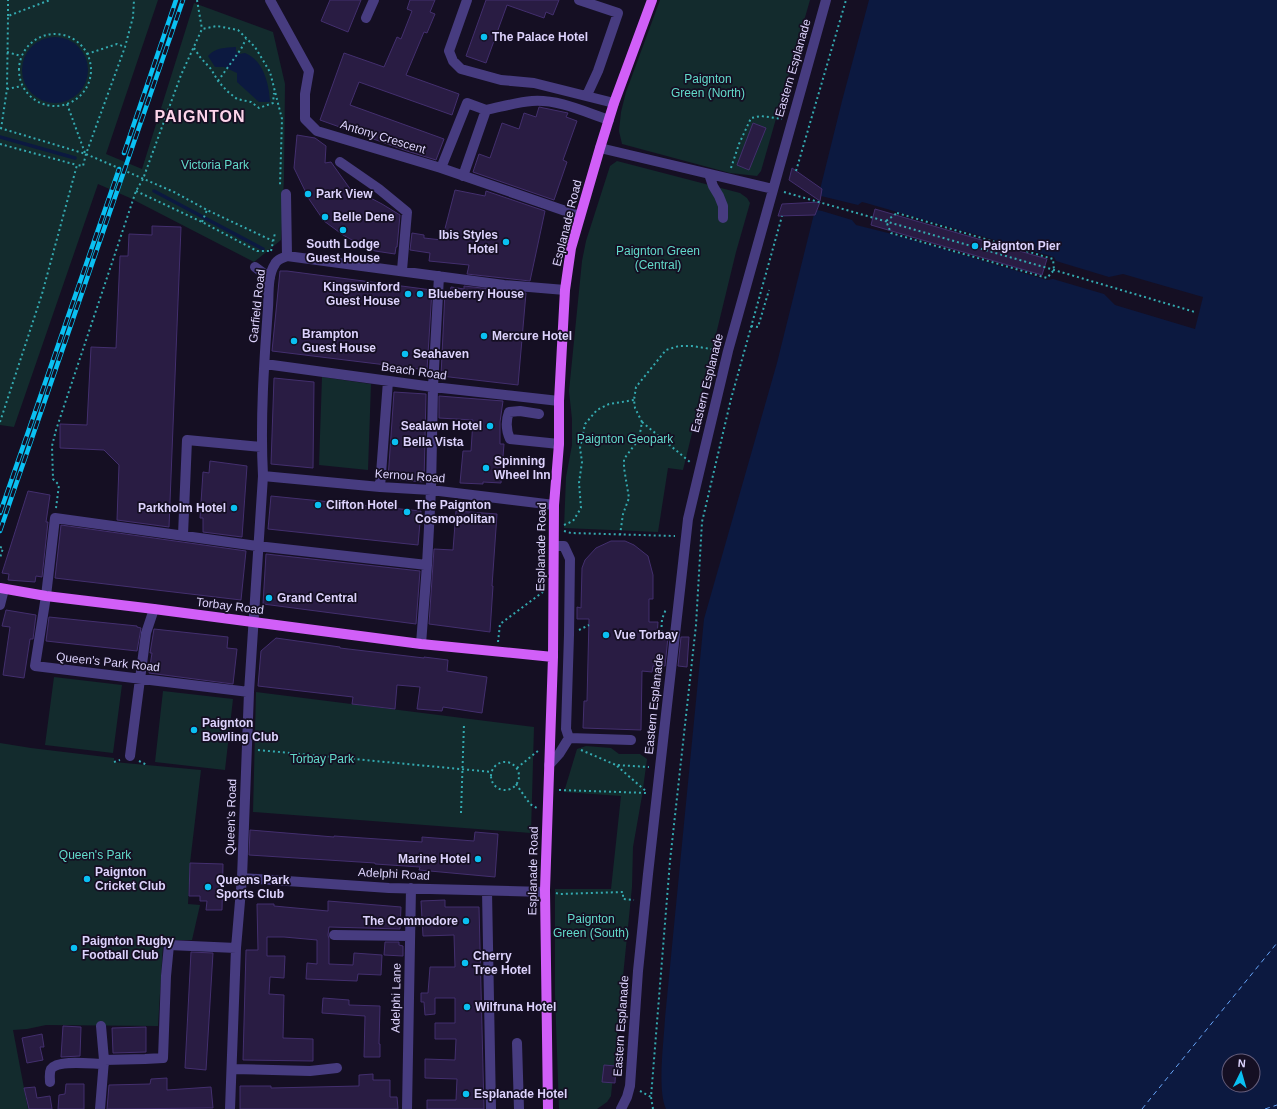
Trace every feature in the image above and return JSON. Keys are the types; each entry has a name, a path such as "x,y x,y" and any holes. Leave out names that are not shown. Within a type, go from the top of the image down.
{"main road":[{"name":"Esplanade Road","path":"548,1109 545,891 553,657 555,546 554,505 559,444 559,401 565,290 571,248 600,148 614,103 652,0"},
{"name":"Torbay Road","path":"2,588 46,596 421,644 553,657"}],"street":[{"name":"Antony Crescent","path":"270,0 309,71 305,94 305,119 317,131 441,168 580,216"},
{"path":"366,18 374,0"},
{"path":"467,0 449,51 453,61 461,69 501,80 534,83 587,95 614,103"},
{"path":"579,0 618,14 598,72 587,95"},
{"name":"Eastern Esplanade","path":"621,1109 627,1097 630,1086 638,971 646,901 652,793 660,767 688,519 728,351 778,190 792,121 826,0"},
{"path":"441,168 467,103 486,110 531,101 546,102 564,105 609,120"},
{"path":"463,176 486,110"},
{"path":"600,148 778,190"},
{"path":"340,162 379,189 407,212 402,270"},
{"path":"709,174 723,206 723,218"},
{"path":"283,192 287,256 402,270 536,289 565,290"},
{"name":"Garfield Road","path":"253,622 263,476 261,447 270,278 274,264 279,259 287,256"},
{"path":"255,267 270,278"},
{"path":"421,644 431,490 433,388 439,276"},
{"name":"Beach Road","path":"265,364 433,388 559,401"},
{"path":"380,488 388,381"},
{"path":"508,396 509,412 507,432 510,438 559,444"},
{"path":"509,412 520,411 539,414"},
{"path":"183,536 187,440 261,447"},
{"name":"Kernou Road","path":"263,476 380,488 431,490 554,505"},
{"path":"46,596 55,518 258,546 427,565"},
{"path":"555,546 564,546 570,559 566,729 569,738"},
{"path":"0,605 2,588"},
{"name":"Queen's Park Road","path":"46,596 35,666 249,692"},
{"path":"130,756 146,633 154,609"},
{"name":"Queen's Road","path":"230,1109 236,948 242,878 253,622"},
{"path":"569,738 631,740"},
{"path":"549,765 559,754 569,738"},
{"name":"Adelphi Road","path":"242,878 411,888 487,891 545,891"},
{"name":"Adelphi Lane","path":"407,1109 411,888"},
{"path":"487,891 491,1109"},
{"path":"334,935 410,936"},
{"path":"50,1082 49,1074 51,1069 58,1064 163,1058 166,976 169,945 236,948"},
{"path":"100,1109 104,1062 101,1026"},
{"path":"517,1043 519,1109"},
{"path":"232,1069 310,1071 337,1068"}],"path":[{"path":"8,0 7,89 0,128 86,154 174,192 273,242"},
{"path":"8,16 50,0"},
{"path":"0,144 83,166 125,47 133,17 134,0"},
{"path":"55,518 59,486 53,479 52,446 56,430 136,191 143,179 181,75 202,29 198,0"},
{"path":"796,170 846,0"},
{"path":"202,29 217,26 238,30 255,47 270,72 282,119 283,192"},
{"path":"54,34 67,36 75,40 87,54 91,72 89,82 84,92 77,99 67,104 51,106 35,100 22,86 18,70 21,56 26,48 36,39 44,35 54,34"},
{"path":"218,81 241,49 246,39"},
{"path":"87,54 117,44 125,47"},
{"path":"194,48 226,91 237,99 251,102 259,108 272,103 274,90"},
{"path":"7,52 21,56"},
{"path":"7,89 22,86"},
{"path":"67,104 86,154"},
{"path":"727,178 739,144 751,118 761,116 792,121"},
{"path":"0,422 42,294 78,165"},
{"path":"778,190 1195,312"},
{"path":"136,191 202,222 257,251 271,251 276,227"},
{"path":"202,222 207,210"},
{"path":"897,213 1053,259 1054,270 1047,278 891,233 886,221 897,213"},
{"path":"654,1109 651,1097 670,861 696,625 700,522 751,326 782,216"},
{"path":"751,326 758,327 769,290"},
{"path":"699,469 642,422 635,408 634,400 636,386 666,350 679,346 692,346 728,351"},
{"path":"555,528 573,521 581,508 579,483 582,462 580,448 585,424 598,410 609,404 634,400"},
{"path":"620,535 623,514 629,498 624,459 639,439 642,422"},
{"path":"555,528 571,533 685,537"},
{"path":"0,547 3,548 0,558"},
{"path":"496,651 500,624 554,584"},
{"path":"662,619 662,637"},
{"path":"461,813 464,724"},
{"path":"517,768 549,741"},
{"path":"247,749 492,772"},
{"path":"577,749 616,766 652,793"},
{"path":"505,762 513,764 517,768 519,776 516,784 510,788 503,789 496,786 492,780 492,772 497,765 505,762"},
{"path":"616,766 660,767"},
{"path":"516,784 530,804 547,814"},
{"path":"548,791 559,790 637,794 652,793"},
{"path":"545,891 559,894 623,892 623,899 646,901"}],"green space":[{"name":"Victoria Park","path":"0,0 158,0 106,154 142,169 194,3 273,32 285,84 284,178 281,240 254,262 130,198 98,184 14,427 0,425"},
{"name":"Paignton Green (North)","path":"660,0 810,0 761,171 757,176 730,173 622,144 619,131 621,112 626,92"},
{"path":"617,161 740,193 747,198 750,203 736,252 683,470 668,468 658,532 564,528 566,477 572,445 572,419 569,391 582,261 586,241 610,166"},
{"path":"322,377 371,384 368,470 319,465"},
{"path":"54,677 122,685 113,753 45,745"},
{"name":"Paignton Bowling Club","path":"163,691 233,699 225,770 155,762"},
{"name":"Torbay Park","path":"256,692 534,727 531,833 253,812"},
{"name":"Queen's Park","path":"0,743 114,758 114,762 201,770 190,863 188,904 200,905 192,940 168,940 163,945 158,1026 46,1025 13,1030 28,1109 0,1109"},
{"name":"Paignton Green (South)","path":"586,746 611,748 619,754 640,754 647,759 633,847 632,887 611,1096 607,1102 597,1109 559,1109 555,995 555,889 611,889 621,796 564,792 577,749"}],"water":[{"path":"869,0 1277,0 1277,1109 666,1109 663,1101 661,1078 665,1018 704,619 777,363 842,101"},
{"path":"55,37 68,40 78,47 85,57 88,70 85,83 78,93 68,100 55,103 42,100 32,93 25,83 22,70 25,57 32,47 42,40"},
{"path":"236,47 236,51 239,54 245,53 251,56 261,67 268,87 270,102 259,102 237,82 237,73 224,67 215,67 208,56 217,49"}],"pier":[{"name":"Paignton Pier","path":"819,187 822,189 821,196 858,205 862,202 866,203 1054,257 1056,261 1109,277 1123,274 1203,297 1195,329 1115,305 1104,294 1053,279 1047,280 896,235 856,225 852,220 822,211 817,210 815,215 812,215"}],"building":[{"path":"330,0 361,0 348,32 321,21"},
{"path":"410,0 435,0 430,12 435,14 427,33 424,32 406,75 459,94 452,115 359,82 350,105 444,139 436,160 320,120 344,53 384,67 397,37 401,39 412,11 407,9"},
{"name":"The Palace Hotel","path":"486,0 559,0 553,15 546,12 544,18 507,5 486,63 466,56"},
{"path":"539,107 568,113 566,117 577,121 563,160 567,162 554,200 473,172 479,154 490,158 502,123 519,129 524,113 536,117"},
{"path":"753,123 766,128 749,170 737,165"},
{"path":"297,135 315,138 326,146 325,163 331,162 358,200 363,194 400,215 395,254 375,251 361,245 343,235 324,221 309,199 294,168"},
{"path":"792,168 822,189 820,201 789,180"},
{"name":"Ibis Styles Hotel","path":"455,190 485,196 486,191 545,211 530,281 467,274 469,265 429,261 430,253 410,250 412,233 424,235 424,238 442,240"},
{"path":"820,202 815,215 778,216 782,204"},
{"path":"875,209 1047,259 1042,275 871,225"},
{"path":"152,226 181,227 169,527 117,520 119,465 104,450 60,448 60,424 87,425 91,347 116,348 120,256 128,256 129,234 152,235"},
{"path":"280,271 432,290 427,370 272,351"},
{"name":"Mercure Hotel","path":"464,286 526,293 518,385 441,376 445,291 450,292 451,287 464,289"},
{"path":"274,378 314,382 313,468 271,464"},
{"path":"394,392 426,394 424,482 388,479"},
{"path":"439,396 503,401 500,422 500,444 504,444 501,483 460,483 463,451 471,451 473,420 439,418"},
{"path":"210,461 247,466 242,537 203,532 203,518 200,518 203,472 209,473"},
{"path":"28,491 50,495 46,522 48,522 42,577 36,576 35,582 8,580 9,574 2,573"},
{"path":"271,496 421,511 418,545 268,529"},
{"path":"456,511 497,514 490,632 429,624 434,549 453,550"},
{"path":"61,525 246,551 241,600 55,578"},
{"path":"611,541 625,541 634,545 648,556 653,575 653,599 649,599 649,622 658,622 657,637 668,637 665,666 653,666 652,672 642,671 641,730 583,728 584,701 587,701 589,619 577,619 577,607 581,608 582,568 585,560 596,548"},
{"path":"266,554 420,571 416,624 263,604"},
{"path":"6,610 36,615 33,639 30,639 24,678 3,675 10,627 2,626"},
{"path":"49,617 137,626 141,628 137,651 46,641"},
{"path":"154,629 228,637 227,648 237,649 233,684 149,673 152,653 150,653"},
{"path":"681,637 689,637 687,667 678,666"},
{"path":"276,638 340,648 448,660 447,671 487,677 482,713 443,707 442,711 417,709 420,687 397,685 395,709 352,704 353,697 258,686 261,651"},
{"path":"250,830 422,842 422,837 474,841 475,832 498,834 495,877 419,870 420,867 249,855"},
{"path":"190,863 223,864 222,910 206,910 207,901 200,901 200,896 189,896"},
{"path":"445,900 445,907 479,907 484,1109 427,1109 427,1100 456,1100 457,1079 425,1078 425,1059 455,1060 456,1039 435,1039 435,1023 455,1023 455,998 435,998 435,1014 425,1015 424,1002 421,1002 421,993 428,993 430,967 455,967 454,935 423,936 421,901"},
{"path":"328,901 401,907 400,929 329,927 329,964 353,965 354,953 382,955 381,975 358,974 357,981 306,979 307,963 317,964 317,940 267,937 267,956 285,956 284,978 270,977 269,994 284,995 283,1038 313,1039 313,1061 243,1060 246,950 258,950 257,904 274,904 274,906 328,911"},
{"path":"385,942 399,942 399,945 403,946 403,956 384,955"},
{"path":"191,952 213,953 206,1070 185,1068"},
{"path":"323,998 349,1000 349,1005 380,1006 380,1057 364,1057 365,1016 322,1013"},
{"path":"63,1026 81,1027 80,1056 61,1057"},
{"path":"146,1027 146,1052 113,1053 112,1028"},
{"path":"42,1034 44,1047 40,1047 43,1060 27,1063 22,1038"},
{"path":"604,1065 616,1066 615,1083 602,1082"},
{"path":"373,1074 373,1080 390,1080 390,1097 397,1097 398,1109 240,1109 240,1086 271,1086 271,1088 359,1086 359,1075"},
{"path":"167,1078 167,1090 211,1087 213,1108 107,1109 109,1085 150,1084 151,1079"},
{"path":"66,1084 84,1084 84,1109 58,1109 59,1095 65,1094"},
{"path":"35,1087 37,1098 50,1096 52,1109 29,1109 24,1088"}],"waterway":[{"path":"0,137 75,158"},
{"path":"154,191 263,249"}],"ferry route":[{"path":"1142,1109 1277,943"},
{"path":"1265,1109 1277,1105"}],"railway":[{"path":"124,153 176,0"},
{"path":"0,531 183,0"},
{"path":"0,513 119,169"}],"place":[{"name":"The Palace Hotel","path":"484,37"},
{"name":"Park View","path":"308,194"},
{"name":"Belle Dene","path":"325,217"},
{"name":"South Lodge Guest House","path":"343,230"},
{"name":"Ibis Styles Hotel","path":"506,242"},
{"name":"Paignton Pier","path":"975,246"},
{"name":"Kingswinford Guest House","path":"408,294"},
{"name":"Blueberry House","path":"420,294"},
{"name":"Mercure Hotel","path":"484,336"},
{"name":"Brampton Guest House","path":"294,341"},
{"name":"Seahaven","path":"405,354"},
{"name":"Sealawn Hotel","path":"490,426"},
{"name":"Bella Vista","path":"395,442"},
{"name":"Spinning Wheel Inn","path":"486,468"},
{"name":"Clifton Hotel","path":"318,505"},
{"name":"Parkholm Hotel","path":"234,508"},
{"name":"The Paignton Cosmopolitan","path":"407,512"},
{"name":"Grand Central","path":"269,598"},
{"name":"Vue Torbay","path":"606,635"},
{"name":"Paignton Bowling Club","path":"194,730"},
{"name":"Marine Hotel","path":"478,859"},
{"name":"Paignton Cricket Club","path":"87,879"},
{"name":"Queens Park Sports Club","path":"208,887"},
{"name":"The Commodore","path":"466,921"},
{"name":"Paignton Rugby Football Club","path":"74,948"},
{"name":"Cherry Tree Hotel","path":"465,963"},
{"name":"Wilfruna Hotel","path":"467,1007"},
{"name":"Esplanade Hotel","path":"466,1094"}],"district":[{"name":"PAIGNTON","path":"200,116"}],"park label":[{"name":"Paignton Green (Central)","path":"658,258"},
{"name":"Paignton Geopark","path":"625,439"}]}
